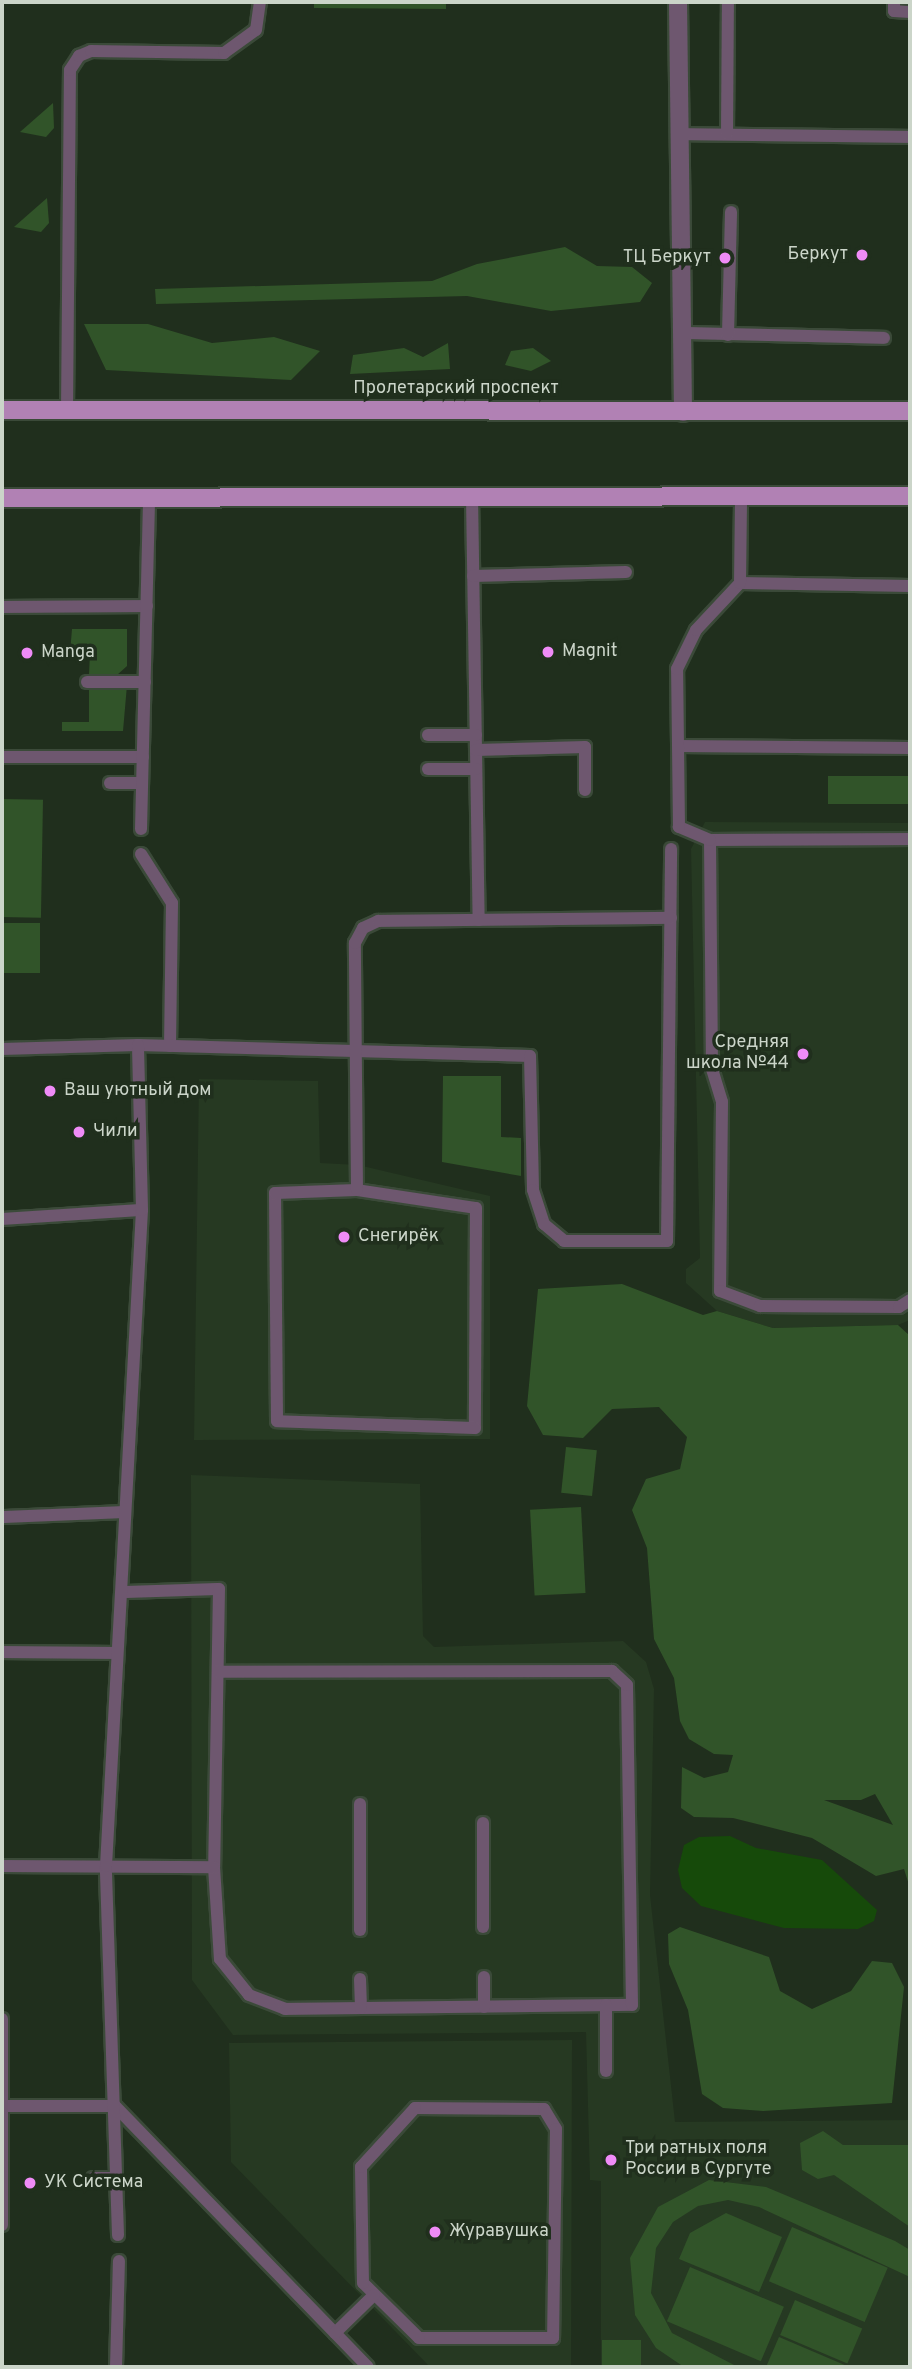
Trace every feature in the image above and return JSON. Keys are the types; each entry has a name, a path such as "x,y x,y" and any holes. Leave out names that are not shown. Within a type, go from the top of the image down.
{"main road":[{"name":"Пролетарский проспект","path":"2,410 910,411"},
{"path":"2,498 910,496"}],"street":[{"path":"678,2 677,134 683,412"}],"lane":[{"path":"67,411 70,71 79,56 91,51 224,52 256,30 260,2"},
{"path":"727,134 728,2"},
{"path":"894,2 894,11 910,12"},
{"path":"677,134 910,137"},
{"path":"728,335 731,212"},
{"path":"683,333 884,338"},
{"path":"741,495 740,583 696,630 677,669 679,827 710,839 910,839"},
{"path":"472,496 479,920"},
{"path":"141,829 149,497"},
{"path":"473,576 626,572"},
{"path":"740,583 910,586"},
{"path":"2,607 147,606"},
{"path":"87,681 145,682"},
{"path":"428,735 476,735"},
{"path":"679,746 910,748"},
{"path":"476,750 585,747 585,790"},
{"path":"2,757 143,757"},
{"path":"428,769 476,769"},
{"path":"110,783 142,783"},
{"path":"710,839 712,1069 722,1102 720,1291 760,1306 899,1307 910,1300"},
{"path":"2,1049 138,1045 530,1056 533,1189 544,1224 564,1241 667,1241 671,849"},
{"path":"141,854 172,903 170,1046"},
{"path":"357,1190 355,943 363,928 378,920 671,918"},
{"path":"118,2235 106,1866 114,1653 124,1592 125,1512 142,1210 138,1045"},
{"path":"357,1190 476,1208 475,1428 277,1421 275,1193 357,1190"},
{"path":"2,1219 142,1210"},
{"path":"2,1517 125,1512"},
{"path":"124,1592 219,1589 214,1867 220,1959 249,1995 285,2009 632,2005 626,1685 612,1671 218,1672"},
{"path":"2,1652 114,1653"},
{"path":"360,1804 360,1930"},
{"path":"483,1822 483,1927"},
{"path":"2,1866 214,1867"},
{"path":"484,1977 484,2007"},
{"path":"360,1979 361,2008"},
{"path":"606,2005 606,2071"},
{"path":"2,2019 2,2225"},
{"path":"3,2106 115,2106 368,2367"},
{"path":"415,2108 544,2109 556,2129 553,2338 419,2338 374,2295 363,2283 361,2167 370,2157 415,2108"},
{"path":"93,2178 116,2178"},
{"path":"116,2367 119,2261"},
{"path":"335,2333 374,2295"}],"shaded area":[{"path":"314,2 446,2 446,9 314,8"},
{"path":"53,103 54,128 46,137 20,132"},
{"path":"47,198 49,223 41,232 14,227"},
{"path":"565,247 597,266 632,267 652,283 640,302 551,311 467,296 156,304 155,289 432,281 477,264"},
{"path":"84,324 148,324 212,343 274,337 320,351 291,380 106,370"},
{"path":"448,343 450,369 350,374 353,355 404,348 423,357"},
{"path":"533,348 551,361 531,371 505,365 511,351"},
{"path":"72,629 127,629 127,666 117,675 89,675 90,653 70,653"},
{"path":"89,685 127,685 123,731 62,731 62,722 89,722"},
{"path":"828,776 910,776 910,804 828,804"},
{"path":"2,799 43,800 41,918 2,917"},
{"name":"Средняя школа №44","path":"705,822 910,823 910,1320 898,1325 773,1328 717,1311 686,1283 686,1269 700,1258 691,849"},
{"path":"2,923 40,923 40,973 2,973"},
{"path":"443,1076 501,1076 501,1137 521,1138 521,1176 442,1162"},
{"name":"Снегирёк","path":"199,1079 318,1081 320,1163 358,1165 490,1196 490,1439 194,1440"},
{"path":"622,1284 703,1315 717,1311 773,1328 898,1325 910,1336 910,1888 904,1869 876,1876 812,1838 733,1818 694,1817 681,1808 682,1767 704,1778 728,1772 733,1755 714,1754 689,1739 680,1721 674,1678 654,1639 647,1548 632,1510 646,1479 680,1469 687,1437 659,1407 612,1409 583,1438 543,1435 527,1406 538,1289","holes":["875,1794 893,1825 824,1800 861,1800"]},
{"path":"566,1447 597,1450 592,1496 561,1493"},
{"path":"191,1475 420,1484 423,1636 434,1647 623,1641 646,1662 654,1689 650,1895 675,2122 910,2120 910,2367 601,2367 601,2181 590,2180 586,2032 233,2035 192,1980"},
{"path":"581,1507 586,1593 535,1596 530,1510"},
{"path":"730,1836 756,1848 822,1860 877,1910 874,1921 858,1929 784,1928 701,1906 682,1888 678,1870 684,1845 699,1837"},
{"path":"680,1927 769,1957 780,1991 812,2009 851,1991 872,1961 892,1963 904,1987 892,2103 763,2111 723,2108 702,2094 688,2010 669,1964 668,1934"},
{"name":"Журавушка","path":"572,2040 571,2367 430,2367 231,2162 229,2043"},
{"path":"823,2131 843,2145 910,2145 910,2227 834,2175 818,2179 802,2170 800,2143"},
{"path":"709,2180 766,2187 895,2241 910,2250 910,2277 759,2207 728,2200 698,2206 673,2222 656,2248 651,2293 672,2333 738,2367 684,2367 656,2348 635,2315 630,2258 658,2207"},
{"path":"726,2213 782,2237 759,2292 679,2259 690,2233"},
{"path":"792,2227 888,2268 865,2322 769,2281"},
{"path":"690,2267 784,2307 761,2361 667,2321"},
{"path":"795,2300 862,2329 847,2364 780,2335"},
{"path":"779,2337 847,2366 766,2367"},
{"path":"602,2340 641,2340 641,2367 602,2367"}],"place":[{"name":"Беркут","path":"862,255"},
{"name":"ТЦ Беркут","path":"725,258"},
{"name":"Magnit","path":"548,652"},
{"name":"Manga","path":"27,653"},
{"name":"Средняя школа №44","path":"803,1054"},
{"name":"Ваш уютный дом","path":"50,1091"},
{"name":"Чили","path":"79,1132"},
{"name":"Снегирёк","path":"344,1237"},
{"name":"Три ратных поля России в Сургуте","path":"611,2160"},
{"name":"УК Система","path":"30,2183"},
{"name":"Журавушка","path":"435,2232"}]}
